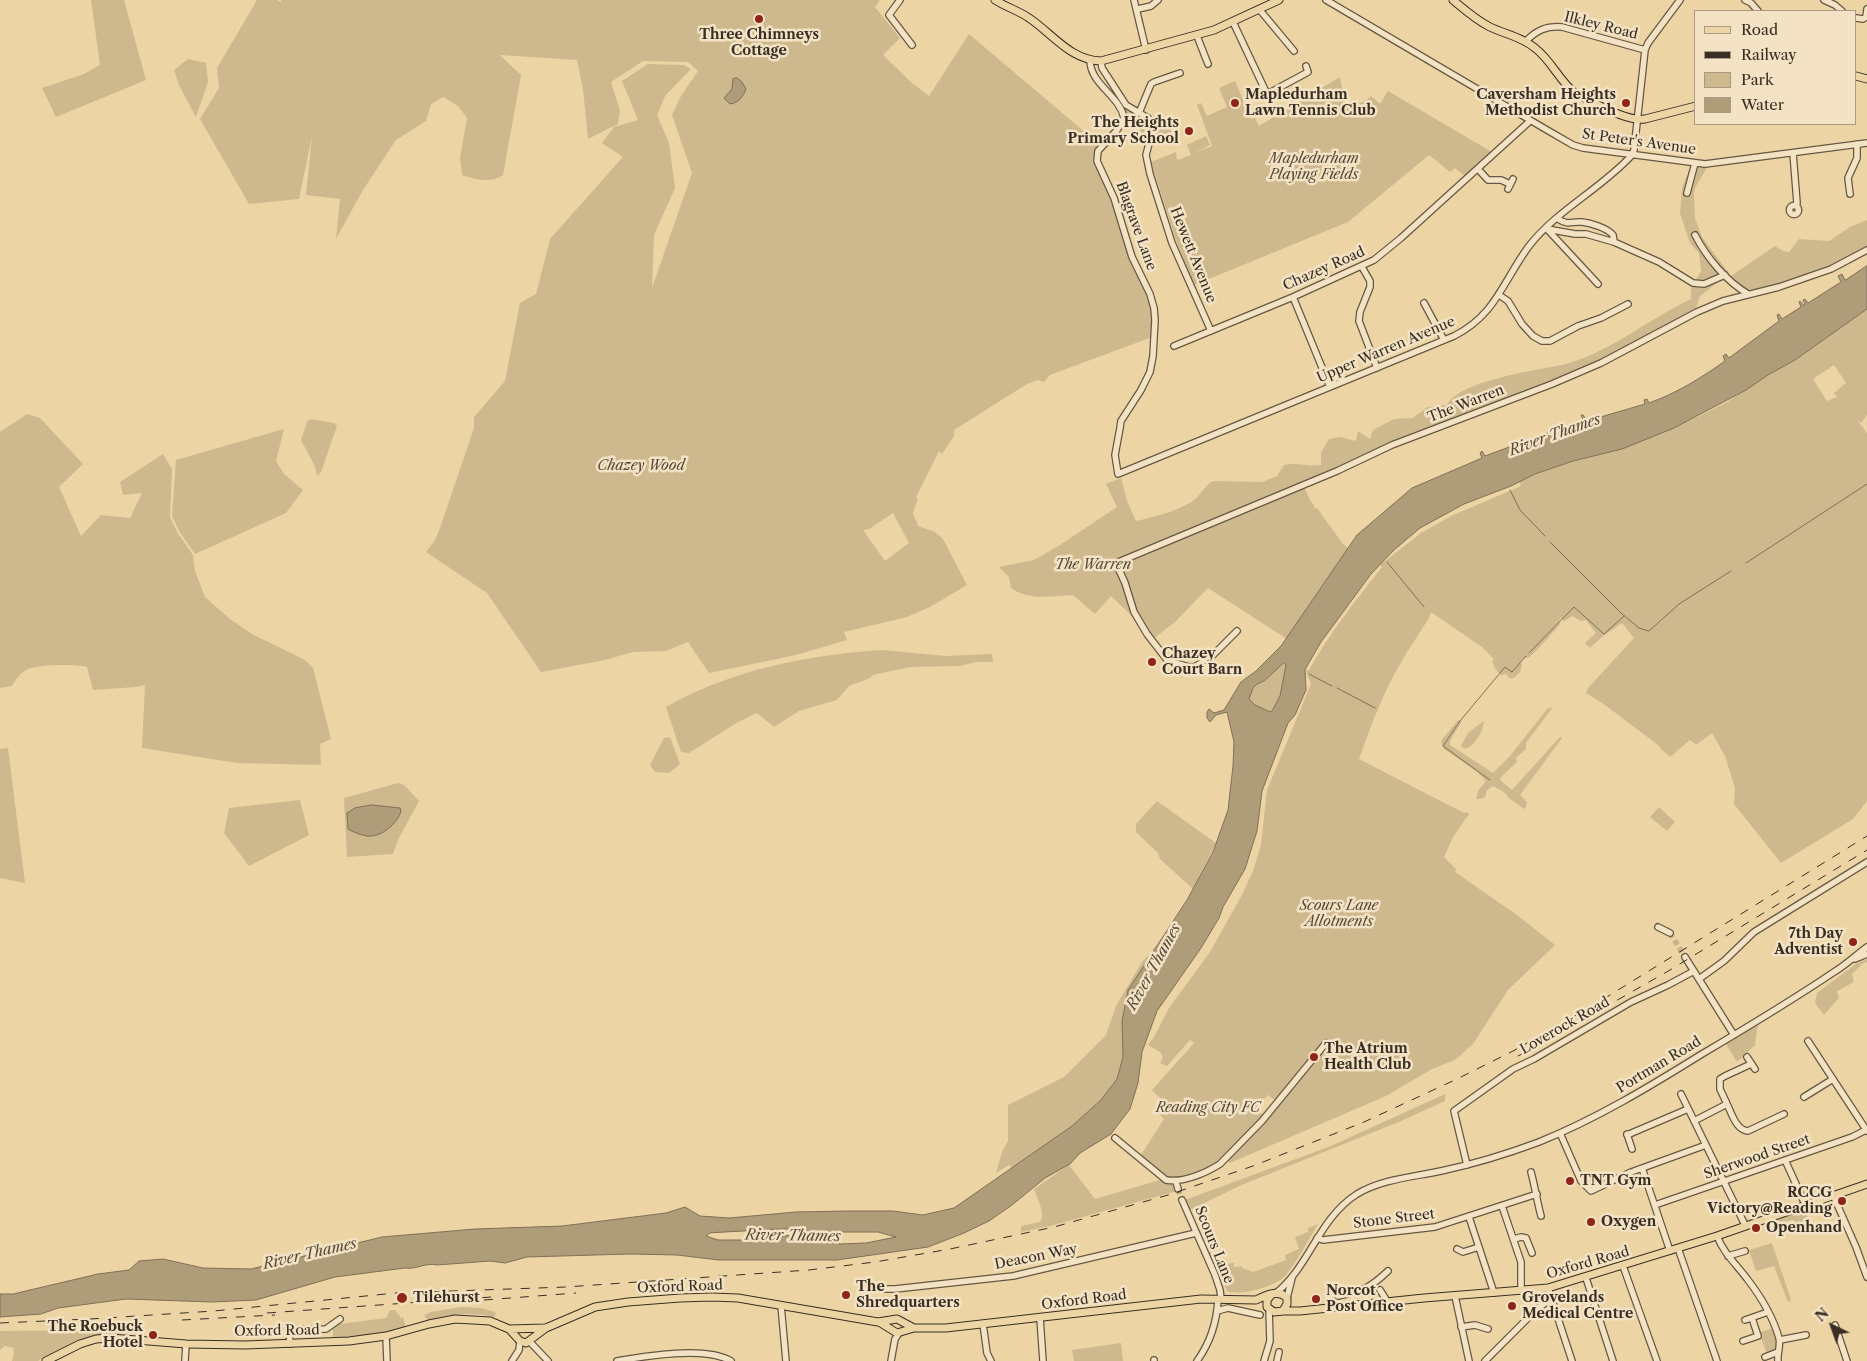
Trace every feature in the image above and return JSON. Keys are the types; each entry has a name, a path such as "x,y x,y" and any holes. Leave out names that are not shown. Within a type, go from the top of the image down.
{"main road":[{"path":"995,0 1021,12 1079,58 1090,61 1101,61 1197,36 1233,22 1263,5 1279,0"},
{"path":"1457,2 1480,22 1526,41 1545,56 1562,81 1576,94 1638,120 1694,106"},
{"name":"Oxford Road","path":"1282,1312 1387,1301 1548,1288 1674,1250 1805,1204 1866,1186"},
{"path":"1268,1308 1267,1300 1274,1293 1284,1295 1297,1308 1304,1310"},
{"name":"Oxford Road","path":"878,1322 896,1333 914,1328 954,1328 1201,1299 1256,1300 1274,1293"},
{"name":"Oxford Road","path":"46,1361 71,1347 96,1339 111,1338 186,1344 290,1344 349,1341 386,1336 428,1324 455,1319 490,1321 509,1329 526,1340 546,1328 595,1308 628,1302 720,1297 781,1305 878,1322 897,1319 914,1328"},
{"path":"1256,1300 1268,1308 1282,1312 1287,1306 1287,1299"},
{"path":"893,1321 891,1326 896,1333 903,1323"},
{"name":"Oxford Road","path":"509,1329 546,1328"},
{"path":"526,1329 533,1332 526,1340 519,1331 526,1329"}],"street":[{"path":"900,0 890,15 912,45"},
{"path":"1134,0 1138,9 1146,50"},
{"path":"1138,9 1151,6 1158,0"},
{"name":"St Peter's Avenue","path":"1326,0 1573,145 1583,148 1695,163 1717,163 1867,143"},
{"path":"1632,155 1638,120 1645,50 1648,43 1680,0"},
{"path":"1745,0 1751,3 1757,10"},
{"path":"1824,0 1841,10"},
{"path":"1263,5 1294,51"},
{"path":"1857,18 1863,19 1866,17 1867,9"},
{"path":"1233,22 1266,92 1271,92 1308,71"},
{"name":"Ilkley Road","path":"1526,41 1538,30 1551,26 1645,50"},
{"path":"1197,36 1207,64"},
{"path":"1090,61 1092,71 1101,86 1123,106"},
{"name":"Hewett Avenue","path":"1101,61 1102,68 1123,106 1148,118 1153,126 1147,150 1147,160 1172,243 1211,331"},
{"path":"1139,113 1151,84 1176,75"},
{"name":"Blagrave Lane","path":"1118,474 1115,455 1121,422 1150,372 1155,320 1150,294 1132,257 1114,198 1097,161 1098,151 1123,120 1123,106"},
{"name":"Chazey Road","path":"1174,346 1362,267 1383,253 1530,120"},
{"path":"1850,194 1848,178 1857,158 1857,144"},
{"path":"1792,153 1798,203 1796,206"},
{"name":"Upper Warren Avenue","path":"1118,474 1444,340 1472,325 1482,318 1499,295 1524,254 1547,228 1632,155"},
{"path":"1687,193 1695,163"},
{"path":"1478,169 1488,180 1501,180 1510,184"},
{"path":"1558,218 1566,224 1582,222 1606,229 1613,235 1614,242"},
{"path":"1547,228 1575,234 1586,234 1614,242 1659,262 1699,285 1725,275"},
{"path":"1547,228 1598,284"},
{"path":"1695,235 1706,254 1736,287 1748,294"},
{"name":"The Warren","path":"1237,631 1213,655 1194,668 1168,661 1146,634 1134,612 1125,583 1116,563 1336,472 1392,445 1601,363 1697,312 1735,297 1779,287 1831,269 1867,250"},
{"path":"1362,267 1370,281 1370,287 1360,312 1359,321 1377,368"},
{"path":"1735,297 1736,287"},
{"path":"1499,295 1508,301 1522,324 1533,336 1542,341 1550,341 1578,326 1627,306"},
{"path":"1293,297 1330,387"},
{"path":"1424,303 1444,340"},
{"path":"1699,979 1724,961 1754,932 1867,862"},
{"path":"1658,927 1670,933"},
{"name":"Portman Road","path":"1292,1278 1336,1212 1352,1198 1369,1188 1392,1181 1467,1165 1560,1133 1625,1101 1734,1035 1851,961 1867,947"},
{"name":"Portman Road","path":"1851,961 1866,955"},
{"path":"1685,958 1734,1035"},
{"name":"Loverock Road","path":"1467,1165 1454,1111 1513,1069 1534,1059 1631,1002 1694,971"},
{"path":"1808,1042 1867,1131"},
{"path":"1114,1138 1166,1180 1176,1182 1213,1168 1220,1164 1262,1121 1326,1043"},
{"path":"1747,1057 1753,1066 1722,1077 1719,1084 1738,1128 1742,1131 1748,1131 1781,1113"},
{"path":"1804,1097 1833,1079"},
{"path":"1681,1094 1745,1225"},
{"path":"1694,1121 1727,1104"},
{"path":"1632,1148 1627,1134 1688,1109"},
{"name":"Sherwood Street","path":"1655,1205 1852,1138 1867,1131"},
{"path":"1560,1133 1581,1182 1591,1191 1642,1168 1706,1146"},
{"path":"1785,1160 1805,1204"},
{"path":"1642,1168 1717,1361"},
{"path":"1531,1172 1541,1216"},
{"path":"1176,1182 1178,1189"},
{"name":"Stone Street","path":"1317,1238 1323,1240 1436,1227 1537,1194"},
{"path":"1834,1195 1867,1277"},
{"name":"Scours Lane","path":"1182,1200 1216,1275 1220,1290 1217,1311 1209,1340 1197,1361"},
{"path":"1502,1206 1520,1262 1521,1291"},
{"path":"1469,1217 1494,1293"},
{"name":"Deacon Way","path":"878,1289 895,1289 1014,1276 1196,1233"},
{"path":"1717,1236 1722,1248 1760,1296 1768,1312 1780,1340 1778,1361"},
{"path":"1514,1239 1526,1238 1532,1253"},
{"path":"1457,1249 1463,1252 1479,1247"},
{"path":"1728,1256 1745,1251"},
{"path":"1624,1266 1656,1361"},
{"path":"1338,1296 1360,1292 1375,1283 1388,1271"},
{"path":"1274,1293 1292,1278"},
{"path":"1287,1299 1292,1278"},
{"path":"1586,1278 1613,1361"},
{"path":"1548,1288 1572,1361"},
{"path":"1380,1290 1387,1301"},
{"path":"1360,1292 1362,1304"},
{"path":"1455,1296 1469,1361"},
{"path":"1485,1361 1538,1308 1552,1299"},
{"path":"781,1305 786,1361"},
{"path":"1217,1311 1228,1308 1260,1315"},
{"path":"1264,1361 1270,1341 1268,1308"},
{"path":"1270,1327 1275,1316 1282,1312"},
{"path":"1743,1341 1758,1336 1749,1319 1768,1312"},
{"path":"1040,1318 1043,1361"},
{"path":"290,1344 289,1330 326,1329 340,1320"},
{"path":"984,1324 987,1353 990,1361"},
{"path":"1461,1327 1474,1325 1484,1330"},
{"path":"1835,1325 1847,1361"},
{"path":"891,1361 896,1333"},
{"path":"1780,1340 1806,1335"},
{"path":"386,1336 387,1361"},
{"path":"512,1361 526,1340 546,1359"},
{"path":"184,1361 186,1344"},
{"path":"1278,1361 1279,1352"},
{"path":"1764,1356 1778,1352"},
{"path":"982,1361 987,1353"},
{"path":"617,1361 674,1354 710,1354 724,1357 731,1361"}],"green space":[{"path":"91,0 124,0 146,80 56,117 42,88 84,74 100,65"},
{"name":"Chazey Wood","path":"257,0 277,0 281,2 281,0 880,0 875,7 900,38 883,55 912,83 929,96 969,34 1100,145 1094,155 1095,163 1108,186 1154,316 1152,337 1050,375 1044,382 1038,380 1027,384 954,430 954,436 942,454 939,451 916,497 918,499 913,513 918,526 935,532 943,539 967,585 930,607 907,617 844,632 847,640 796,655 709,673 688,642 666,651 633,652 605,660 541,672 487,593 426,552 435,540 440,528 474,428 474,417 505,381 520,303 536,294 550,239 623,157 602,143 614,127 638,120 622,81 648,64 684,65 691,69 665,96 657,115 669,143 675,188 654,235 652,288 692,173 672,115 681,96 698,71 688,62 643,61 611,82 620,111 618,124 588,139 583,89 577,60 500,55 521,75 503,175 488,180 462,175 460,158 467,118 458,106 443,97 431,104 426,121 396,140 363,190 336,239 340,199 306,195 312,136 299,199 249,204 200,119 219,88 217,68","holes":["893,513 909,543 885,561 863,530 869,529"]},
{"path":"188,59 206,63 208,82 196,117 179,85 174,70"},
{"name":"Mapledurham Playing Fields","path":"1340,77 1345,103 1360,103 1366,101 1371,96 1380,104 1388,91 1492,152 1465,176 1455,168 1450,172 1429,155 1348,222 1194,285 1177,243 1151,162 1176,152 1177,160 1191,155 1187,145 1206,136 1210,145 1194,153 1212,146 1197,105 1201,103 1207,116 1227,107 1219,88 1235,81 1251,119 1255,118 1259,126"},
{"path":"1128,108 1148,122 1148,138 1130,120 1125,110"},
{"path":"1149,116 1169,124 1173,138 1151,145 1154,128"},
{"name":"The Warren","path":"1692,164 1708,166 1694,193 1695,218 1702,237 1731,276 1775,246 1789,252 1799,239 1829,241 1850,227 1867,220 1867,248 1809,274 1749,291 1736,283 1721,280 1700,296 1696,308 1600,361 1303,484 1315,507 1313,509 1317,508 1343,544 1348,548 1287,639 1208,588 1175,622 1153,639 1136,614 1128,589 1132,616 1111,596 1095,614 1073,595 1033,596 1025,595 1011,588 1009,577 999,567 1034,560 1117,507 1106,484 1121,478 1127,501 1136,521 1151,518 1187,505 1196,499 1207,485 1213,481 1262,482 1277,476 1284,465 1321,465 1321,453 1329,439 1340,437 1356,441 1358,431 1370,439 1373,430 1394,419 1412,418 1428,407 1447,405 1454,397 1466,389 1499,378 1578,360 1611,345 1691,299 1691,289 1701,271 1699,253 1690,243 1680,213 1682,187"},
{"path":"1867,309 1867,415 1861,423 1857,420 1867,433 1867,801 1853,819 1781,863 1734,804 1735,788 1725,756 1712,733 1696,745 1690,740 1670,757 1658,745 1586,693 1588,688 1634,638 1622,623 1590,648 1585,643 1596,633 1586,620 1580,621 1573,616 1564,621 1561,618 1560,624 1533,654 1520,662 1522,665 1520,672 1514,678 1509,678 1506,674 1501,675 1496,670 1492,661 1494,659 1482,647 1431,612 1385,692 1359,759 1464,813 1468,812 1469,814 1453,837 1444,857 1456,869 1455,872 1517,915 1555,945 1508,990 1473,1044 1455,1060 1432,1069 1386,1096 1230,1163 1227,1160 1280,1104 1268,1095 1256,1108 1264,1116 1219,1162 1202,1170 1174,1178 1167,1177 1159,1171 1141,1155 1164,1119 1156,1111 1162,1100 1152,1090 1194,1043 1190,1040 1167,1066 1160,1063 1163,1057 1160,1052 1148,1045 1169,1008 1210,952 1242,895 1253,871 1261,845 1267,790 1311,684 1306,671 1309,670 1334,630 1382,567 1380,565 1421,533 1453,515 1519,487 1521,485 1519,480 1573,461 1622,449 1697,417 1727,402 1795,360","holes":["1834,365 1846,383 1834,393 1837,397 1827,401 1813,379"]},
{"path":"27,414 40,418 83,464 59,487 81,536 101,515 130,518 142,493 123,495 120,482 163,454 172,469 170,517 177,532 193,555 195,571 205,597 230,619 252,634 305,660 313,668 331,739 320,744 321,765 237,763 142,748 145,685 93,690 87,667 58,665 34,667 23,672 12,686 0,688 0,432"},
{"path":"310,419 334,423 337,426 321,472 317,476 313,462 301,440 307,422"},
{"path":"284,429 276,461 284,474 303,490 286,513 195,554 179,531 172,516 176,460"},
{"path":"882,650 946,656 992,654 993,662 976,662 960,666 910,667 873,675 849,686 837,700 799,711 774,727 757,713 738,722 689,753 681,752 666,707 691,694 716,683 770,666 854,652"},
{"path":"1284,663 1286,665 1280,696 1272,711 1270,712 1255,705 1249,699 1253,688"},
{"path":"1553,707 1526,743 1526,749 1516,758 1517,762 1500,780 1512,790 1560,737 1562,738 1520,795 1527,802 1526,807 1524,809 1504,792 1493,786 1487,790 1485,797 1476,799 1478,791 1486,781 1477,772 1443,748 1441,741 1458,720 1462,721 1450,741 1450,745 1493,773 1510,756 1547,709"},
{"path":"1484,721 1480,734 1475,741 1466,749 1461,746 1468,733"},
{"path":"670,737 680,764 669,773 655,772 650,765 664,738"},
{"path":"8,748 25,883 0,878 0,749"},
{"path":"398,783 404,785 419,801 399,838 393,854 347,857 344,798"},
{"path":"300,800 309,835 249,866 224,833 229,808"},
{"path":"1157,801 1216,843 1193,889 1160,859 1158,853 1136,832 1136,824"},
{"path":"1659,807 1675,822 1667,831 1650,817"},
{"path":"1158,944 1128,990 1122,1021 1123,1057 1117,1079 1101,1100 1072,1126 1012,1168 1009,1165 996,1173 1002,1152 1008,1141 1008,1105 1064,1077 1106,1035 1116,1006 1142,962"},
{"path":"1867,959 1867,962 1862,964 1852,974 1854,982 1837,991 1839,998 1824,1015 1815,1003 1817,993 1856,964"},
{"path":"1758,1023 1755,1045 1737,1062 1726,1044"},
{"path":"1445,1094 1445,1101 1401,1121 1239,1186 1190,1210 1185,1200 1331,1146"},
{"path":"1069,1165 1095,1199 1163,1179 1173,1185 1177,1191 1050,1226 1021,1232 1021,1226 1040,1222 1042,1218 1042,1210 1034,1189"},
{"path":"1804,1207 1809,1221 1801,1224 1804,1233 1800,1234 1797,1230 1800,1227 1794,1220 1781,1222 1777,1220 1778,1217"},
{"path":"1318,1224 1295,1263 1281,1279 1267,1286 1240,1293 1227,1291 1209,1252 1218,1253 1220,1265 1234,1263 1234,1267 1241,1266 1253,1272 1286,1260 1285,1255 1299,1249 1295,1237 1308,1232 1308,1228"},
{"path":"1772,1243 1791,1300 1788,1302 1774,1266 1756,1271 1749,1250"},
{"path":"461,1307 480,1308 495,1312 496,1314 494,1317 477,1314 452,1315 428,1321 424,1315 431,1312"},
{"path":"390,1310 395,1310 401,1318 403,1317 406,1328 383,1336 333,1339 333,1327 340,1324 386,1318"},
{"path":"139,1326 139,1330 133,1332 92,1336 77,1341 38,1361 12,1361 13,1348 5,1346 0,1350 0,1331 91,1330"},
{"path":"1773,1328 1777,1341 1776,1351 1767,1354 1761,1338 1763,1337 1761,1332"},
{"path":"1121,1343 1123,1361 1074,1361 1072,1350"}],"water":[{"path":"737,78 746,89 740,99 730,104 724,98 732,89 733,79"},
{"name":"River Thames","path":"1867,266 1867,309 1795,360 1746,390 1674,428 1622,449 1573,461 1535,474 1511,486 1464,504 1420,528 1394,550 1371,574 1321,642 1305,670 1306,690 1295,715 1288,723 1262,791 1257,831 1245,869 1201,948 1157,1011 1142,1052 1138,1083 1130,1109 1111,1134 1080,1153 1070,1164 1045,1178 989,1221 928,1247 837,1260 719,1260 677,1255 630,1254 527,1257 505,1263 490,1261 429,1264 413,1268 335,1277 256,1300 211,1302 126,1299 58,1308 41,1314 0,1317 0,1294 13,1294 98,1274 129,1270 139,1261 163,1259 203,1268 251,1269 382,1237 475,1229 562,1226 666,1213 685,1207 700,1216 729,1218 796,1212 847,1211 893,1211 923,1215 954,1208 1072,1126 1101,1100 1117,1079 1123,1057 1122,1021 1128,990 1187,900 1213,852 1228,810 1234,742 1227,712 1216,715 1210,722 1207,718 1207,712 1209,709 1214,713 1224,710 1241,682 1256,671 1281,646 1357,535 1412,488 1482,458 1480,453 1482,451 1485,456 1547,433 1584,422 1581,415 1587,421 1645,404 1644,400 1647,399 1649,403 1679,390 1725,361 1723,356 1726,354 1729,358 1779,321 1777,315 1779,314 1782,319 1801,307 1800,301 1804,306 1803,300 1805,299 1808,303 1841,282 1838,276 1842,274 1845,280","holes":["1284,663 1286,665 1280,696 1272,711 1270,712 1255,705 1249,699 1253,688","781,1229 805,1229 796,1234 740,1240 718,1240 706,1236 710,1233","837,1232 878,1232 896,1237 866,1243 840,1244 830,1238"]},
{"path":"372,805 400,808 401,811 393,825 378,835 367,836 348,829 347,813 355,808"}],"waterway":[{"path":"1746,563 1867,484"},
{"path":"1510,490 1520,510 1545,536"},
{"path":"1550,542 1621,613 1639,628 1649,631 1679,604 1731,571"},
{"path":"1387,562 1424,607"},
{"path":"1529,653 1574,607 1604,634 1624,616"},
{"path":"1490,780 1443,746 1460,721 1505,667 1512,672 1526,656"},
{"path":"1309,674 1332,686"},
{"path":"1337,688 1375,708"}],"tunnel":[{"path":"1670,933 1685,957"},
{"path":"1178,1189 1182,1200"}],"railway":[{"path":"0,1323 214,1311 396,1293 566,1287 809,1270 875,1262 950,1249 1054,1227 1168,1195 1253,1166 1364,1122 1457,1079 1513,1051 1589,1008 1867,836"},
{"path":"1586,1018 1670,970 1867,850"},
{"path":"1518,1056 1593,1017"},
{"path":"484,1300 576,1293"},
{"path":"267,1313 491,1297"},
{"path":"182,1320 275,1315"}],"place":[{"name":"Three Chimneys Cottage","path":"759,19"},
{"name":"Mapledurham Lawn Tennis Club","path":"1235,103"},
{"name":"Caversham Heights Methodist Church","path":"1626,103"},
{"name":"The Heights Primary School","path":"1189,131"},
{"name":"Chazey Court Barn","path":"1152,662"},
{"name":"7th Day Adventist","path":"1853,942"},
{"name":"The Atrium Health Club","path":"1314,1057"},
{"name":"TNT Gym","path":"1570,1181"},
{"name":"RCCG Victory@Reading","path":"1842,1201"},
{"name":"Oxygen","path":"1591,1222"},
{"name":"Openhand","path":"1756,1228"},
{"name":"The Shredquarters","path":"846,1295"},
{"name":"Tilehurst","path":"402,1298"},
{"name":"Norcot Post Office","path":"1316,1299"},
{"name":"Grovelands Medical Centre","path":"1512,1306"},
{"name":"The Roebuck Hotel","path":"153,1335"}],"park label":[{"name":"Scours Lane Allotments","path":"1339,914"},
{"name":"Reading City FC","path":"1208,1108"}]}
